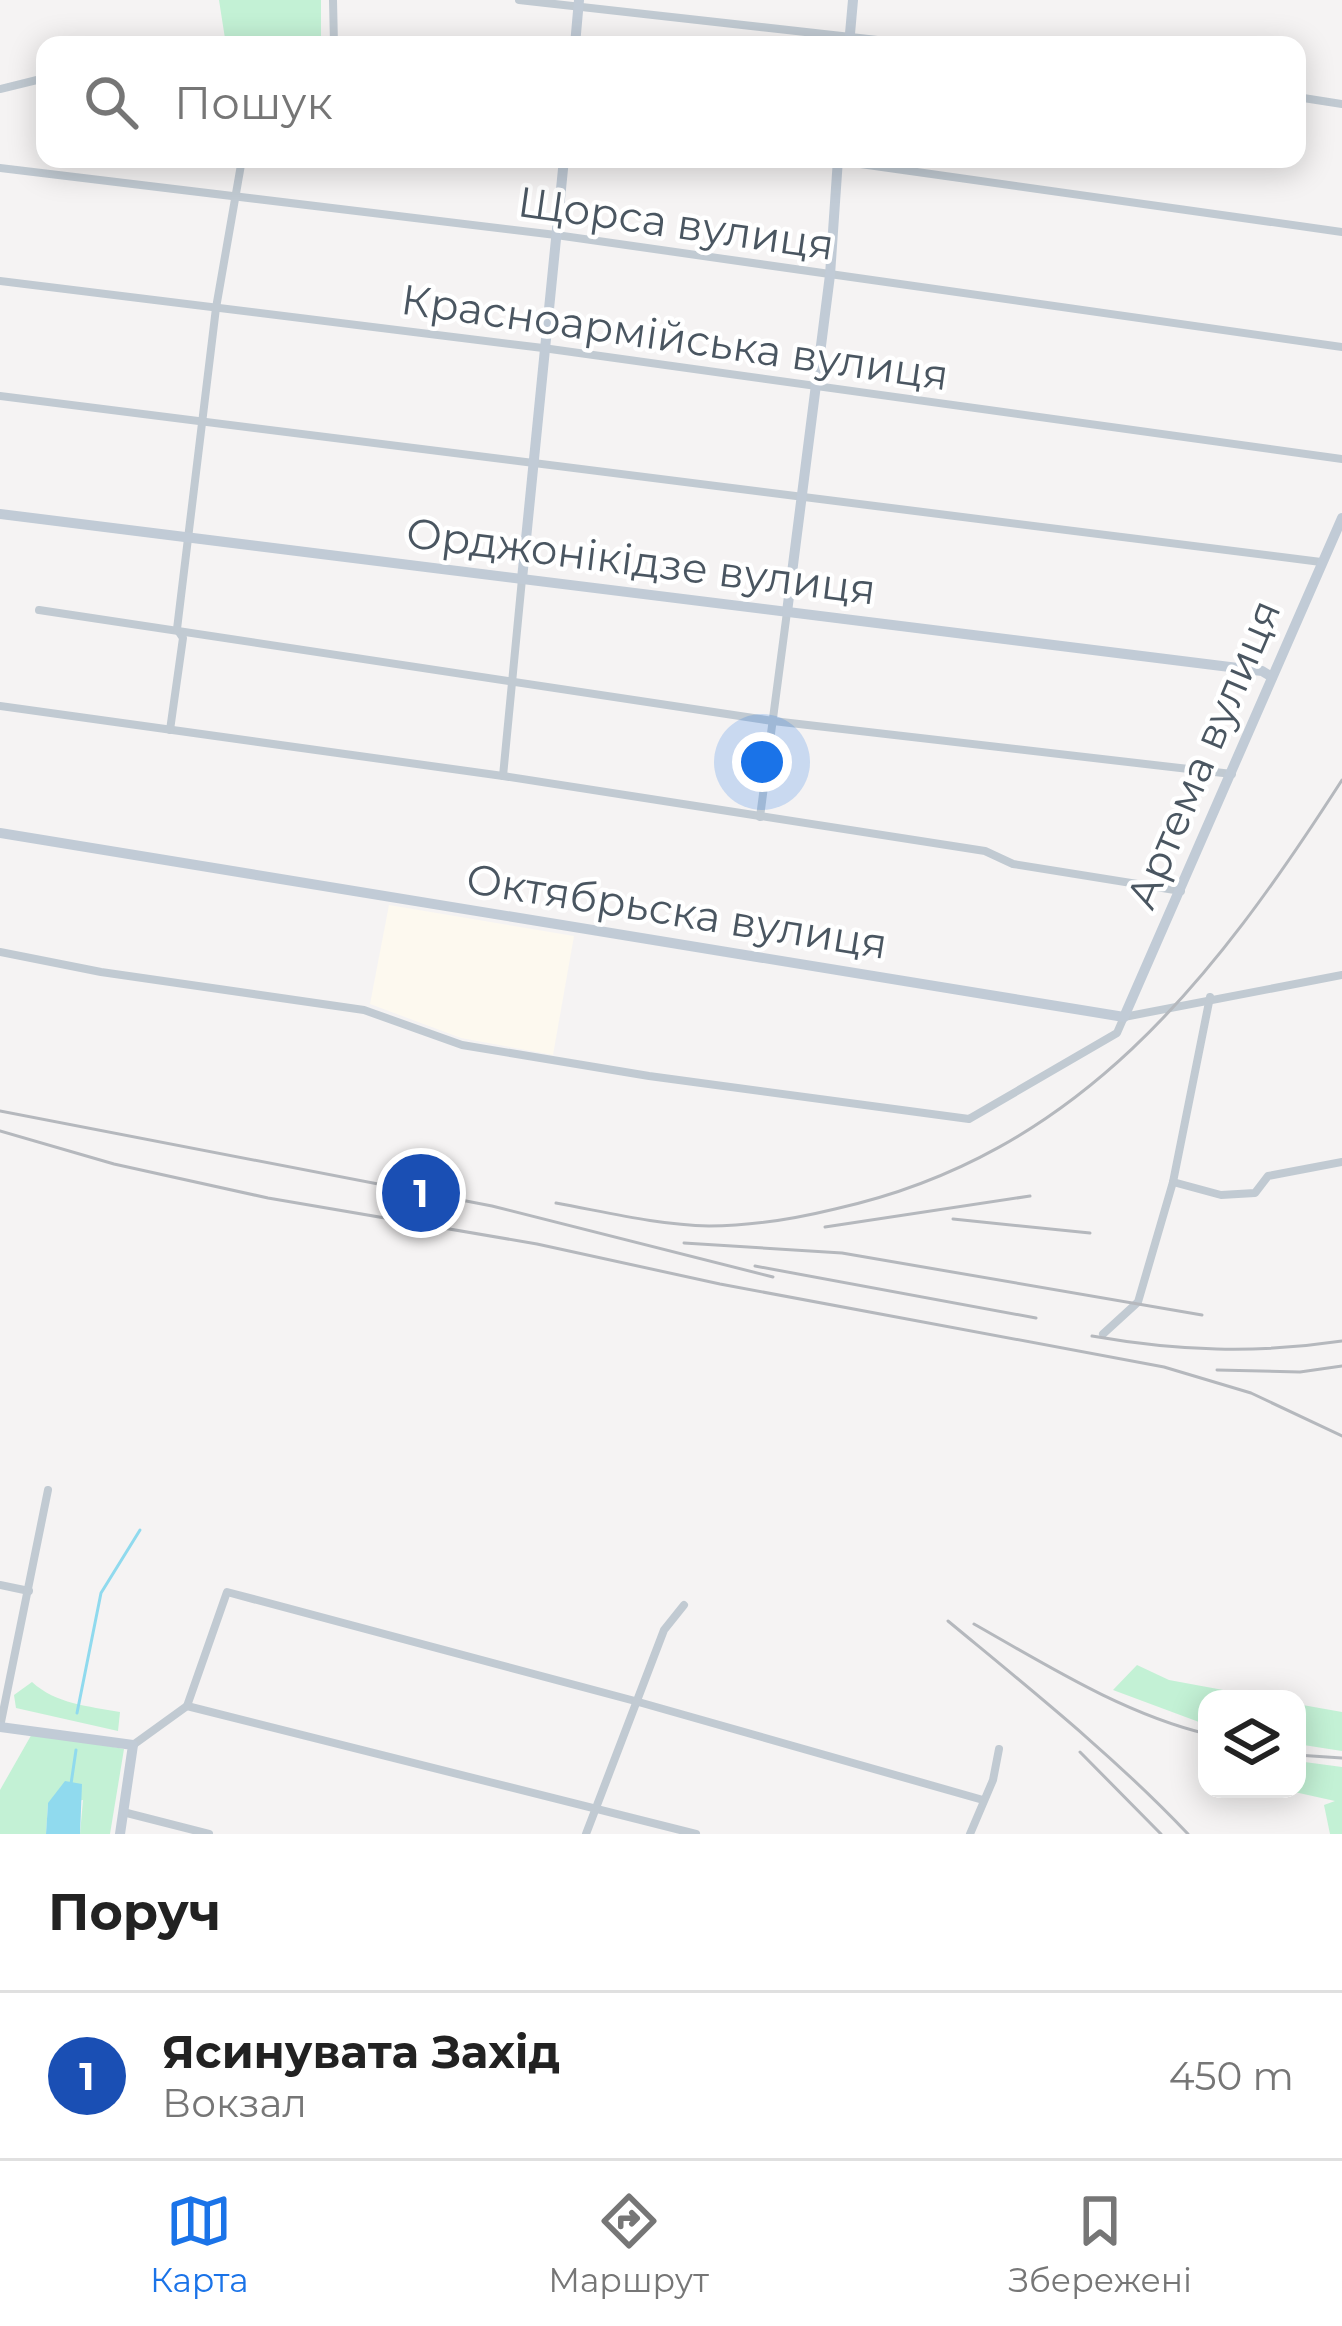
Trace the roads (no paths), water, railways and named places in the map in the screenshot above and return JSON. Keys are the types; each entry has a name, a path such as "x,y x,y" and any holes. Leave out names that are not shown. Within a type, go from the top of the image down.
{"main road":[{"path":"849,36 853,0"},
{"path":"576,36 579,3"},
{"path":"522,579 563,168"},
{"path":"787,612 830,275 834,168"},
{"name":"Орджонікідзе вулиця","path":"0,514 1262,671 1272,676"},
{"name":"Артема вулиця","path":"1124,1017 1342,518"},
{"name":"Октябрьска вулиця","path":"0,832 1124,1017"},
{"path":"0,1727 133,1745 120,1834"}],"street":[{"path":"333,0 334,36"},
{"path":"519,0 579,3 820,36"},
{"path":"0,89 36,80"},
{"path":"1306,99 1342,104"},
{"name":"Щорса вулиця","path":"0,168 556,235 1342,347"},
{"path":"170,730 183,638 177,629 216,308 241,168"},
{"path":"890,168 1342,232"},
{"name":"Красноармійська вулиця","path":"0,281 543,348 1342,459"},
{"path":"0,396 1321,562"},
{"path":"503,776 522,579"},
{"path":"39,610 772,721 1233,774"},
{"path":"760,817 787,612"},
{"path":"0,706 985,850 1013,864 1181,891"},
{"path":"0,952 101,972 364,1010 462,1045 649,1076 969,1119 1117,1033 1124,1017"},
{"name":"Октябрьска вулиця","path":"1124,1017 1342,975"},
{"path":"1102,1334 1138,1302 1173,1182 1210,997"},
{"path":"1173,1182 1221,1195 1256,1193 1268,1176 1342,1162"},
{"path":"0,1727 48,1490"},
{"path":"0,1585 29,1591"},
{"path":"133,1745 187,1706 227,1592 983,1800"},
{"path":"586,1834 664,1630 684,1605"},
{"path":"187,1706 696,1834"},
{"path":"970,1834 999,1749"},
{"path":"123,1812 209,1834"}],"water":[{"path":"65,1781 82,1784 80,1834 46,1834 48,1803"}],"waterway":[{"path":"77,1713 101,1593 140,1530"},
{"path":"71,1784 76,1750"}],"railway":[{"path":"556,1203 670,1223 757,1223 835,1209 922,1183 999,1147 1069,1102 1132,1049 1190,989 1243,923 1342,780"},
{"path":"0,1111 492,1206 773,1277"},
{"path":"0,1131 114,1164 268,1198 537,1244 720,1284 1164,1367 1251,1393 1342,1436"},
{"path":"825,1227 1030,1196"},
{"path":"953,1219 1090,1233"},
{"path":"684,1243 842,1253 1202,1315"},
{"path":"755,1266 1036,1318"},
{"path":"1092,1336 1217,1349 1342,1341"},
{"path":"1217,1370 1300,1372 1342,1366"},
{"path":"948,1621 1101,1750 1188,1834"},
{"path":"974,1624 1116,1701 1198,1731"},
{"path":"1080,1752 1161,1834"},
{"path":"1306,1756 1342,1758"}],"place":[{"name":"Ясинувата Захід","path":"421,1193"}]}
